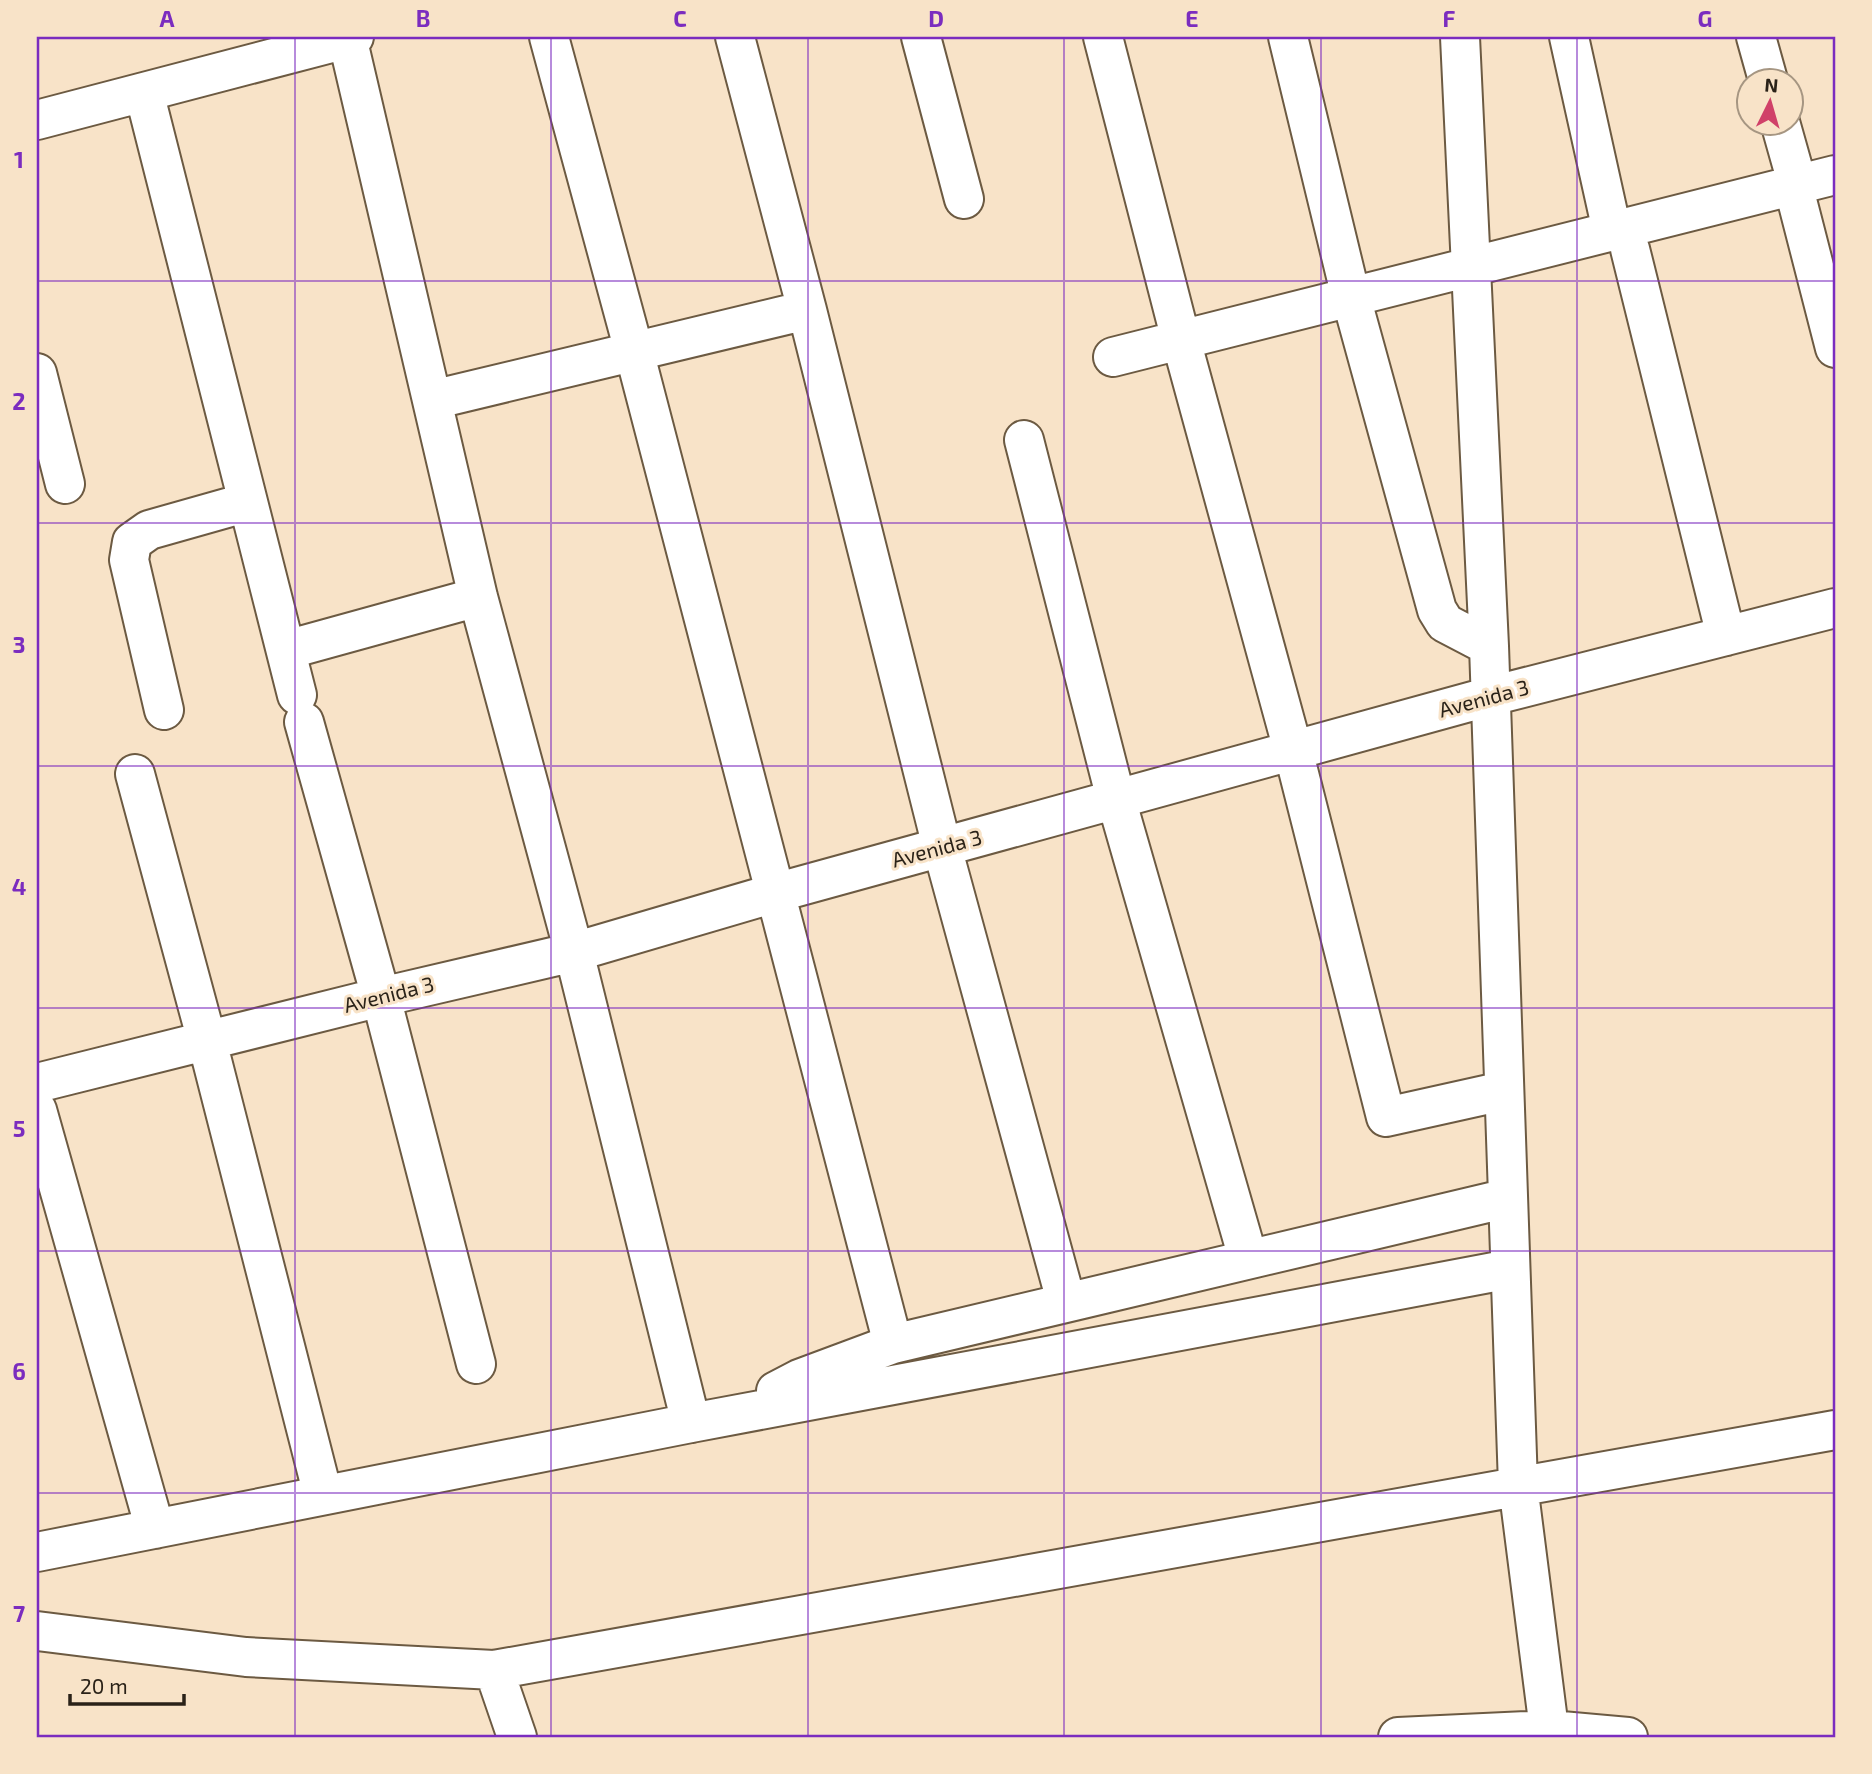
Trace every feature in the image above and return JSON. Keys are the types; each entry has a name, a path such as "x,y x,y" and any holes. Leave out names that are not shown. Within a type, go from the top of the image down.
{"street":[{"path":"37,120 349,37 478,597 574,952 691,1423"},
{"path":"549,37 635,351 893,1344"},
{"path":"736,37 942,847 1066,1301"},
{"path":"921,37 964,199"},
{"path":"1103,37 1181,340 1293,751 1386,1117 1503,1091"},
{"path":"1288,37 1350,297 1437,610 1445,623 1489,646"},
{"path":"1460,37 1489,646 1518,1485 1550,1734"},
{"path":"1569,37 1726,636"},
{"path":"1756,37 1764,66"},
{"path":"144,92 300,709 381,997 476,1364"},
{"path":"1783,136 1835,348"},
{"path":"1113,357 1471,267 1621,240 1798,195 1835,175"},
{"path":"432,400 807,310"},
{"path":"37,373 65,484"},
{"path":"1024,440 1116,799 1248,1258"},
{"path":"164,710 128,560 132,542 149,530 248,502"},
{"path":"286,650 478,597"},
{"name":"Avenida 3","path":"37,1083 574,952 775,892 1491,696 1835,608"},
{"path":"135,774 207,1041 323,1495"},
{"path":"37,1110 155,1528"},
{"path":"757,1410 776,1391 799,1379 893,1344 1508,1198"},
{"path":"37,1552 757,1410 1510,1269"},
{"path":"37,1631 246,1657 494,1670 1835,1430"},
{"path":"494,1670 517,1737"},
{"path":"1398,1737 1550,1734 1628,1737"}]}
